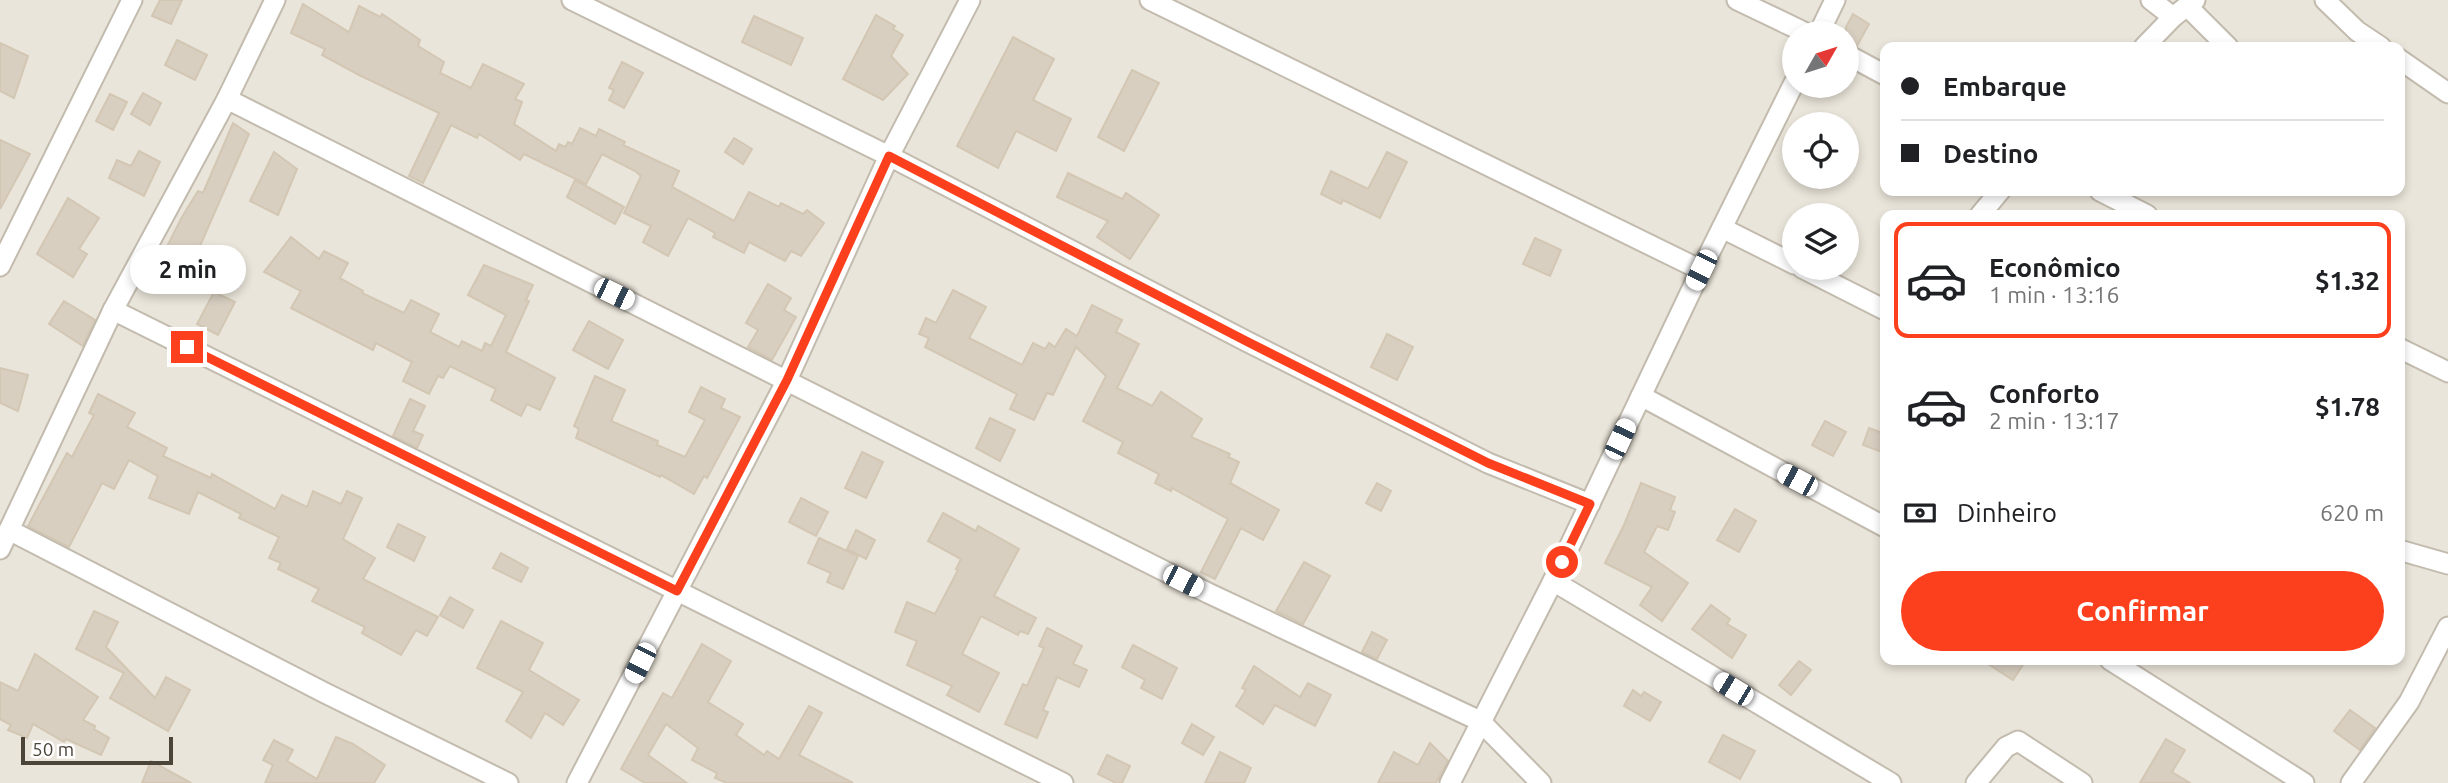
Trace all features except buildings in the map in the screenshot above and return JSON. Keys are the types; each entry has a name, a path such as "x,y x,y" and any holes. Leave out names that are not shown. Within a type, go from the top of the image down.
{"street":[{"path":"0,266 132,0"},
{"path":"0,549 113,310 227,99 275,0"},
{"path":"572,0 889,156 1488,463 1590,504"},
{"path":"577,783 787,380 889,156 970,0"},
{"path":"1150,0 1701,270"},
{"path":"1737,0 1782,22"},
{"path":"1825,21 1835,0"},
{"path":"2151,0 2185,8 2222,42"},
{"path":"2325,0 2357,31 2374,42"},
{"path":"2149,42 2185,8"},
{"path":"1859,61 1880,72"},
{"path":"2405,63 2448,93"},
{"path":"1450,783 1553,581 1701,270 1787,98"},
{"path":"227,99 1208,593 1480,722 1541,783"},
{"path":"1984,210 1996,196"},
{"path":"2110,196 2137,210"},
{"path":"1722,228 1782,258"},
{"path":"1826,280 1880,307"},
{"path":"113,310 1063,783"},
{"path":"2405,351 2448,372"},
{"path":"1641,396 1880,524"},
{"path":"9,530 325,693 508,783"},
{"path":"2405,552 2448,564"},
{"path":"1553,581 1891,783"},
{"path":"2351,783 2409,702 2448,627"},
{"path":"2118,665 2304,783"},
{"path":"1976,783 2006,747 2018,741 2082,783"}],"shaded area":[{"path":"0,0 2448,0 2448,783 0,783"}],"route":[{"path":"187,347 677,591 787,380 889,156 1488,463 1590,504 1562,562"}]}
